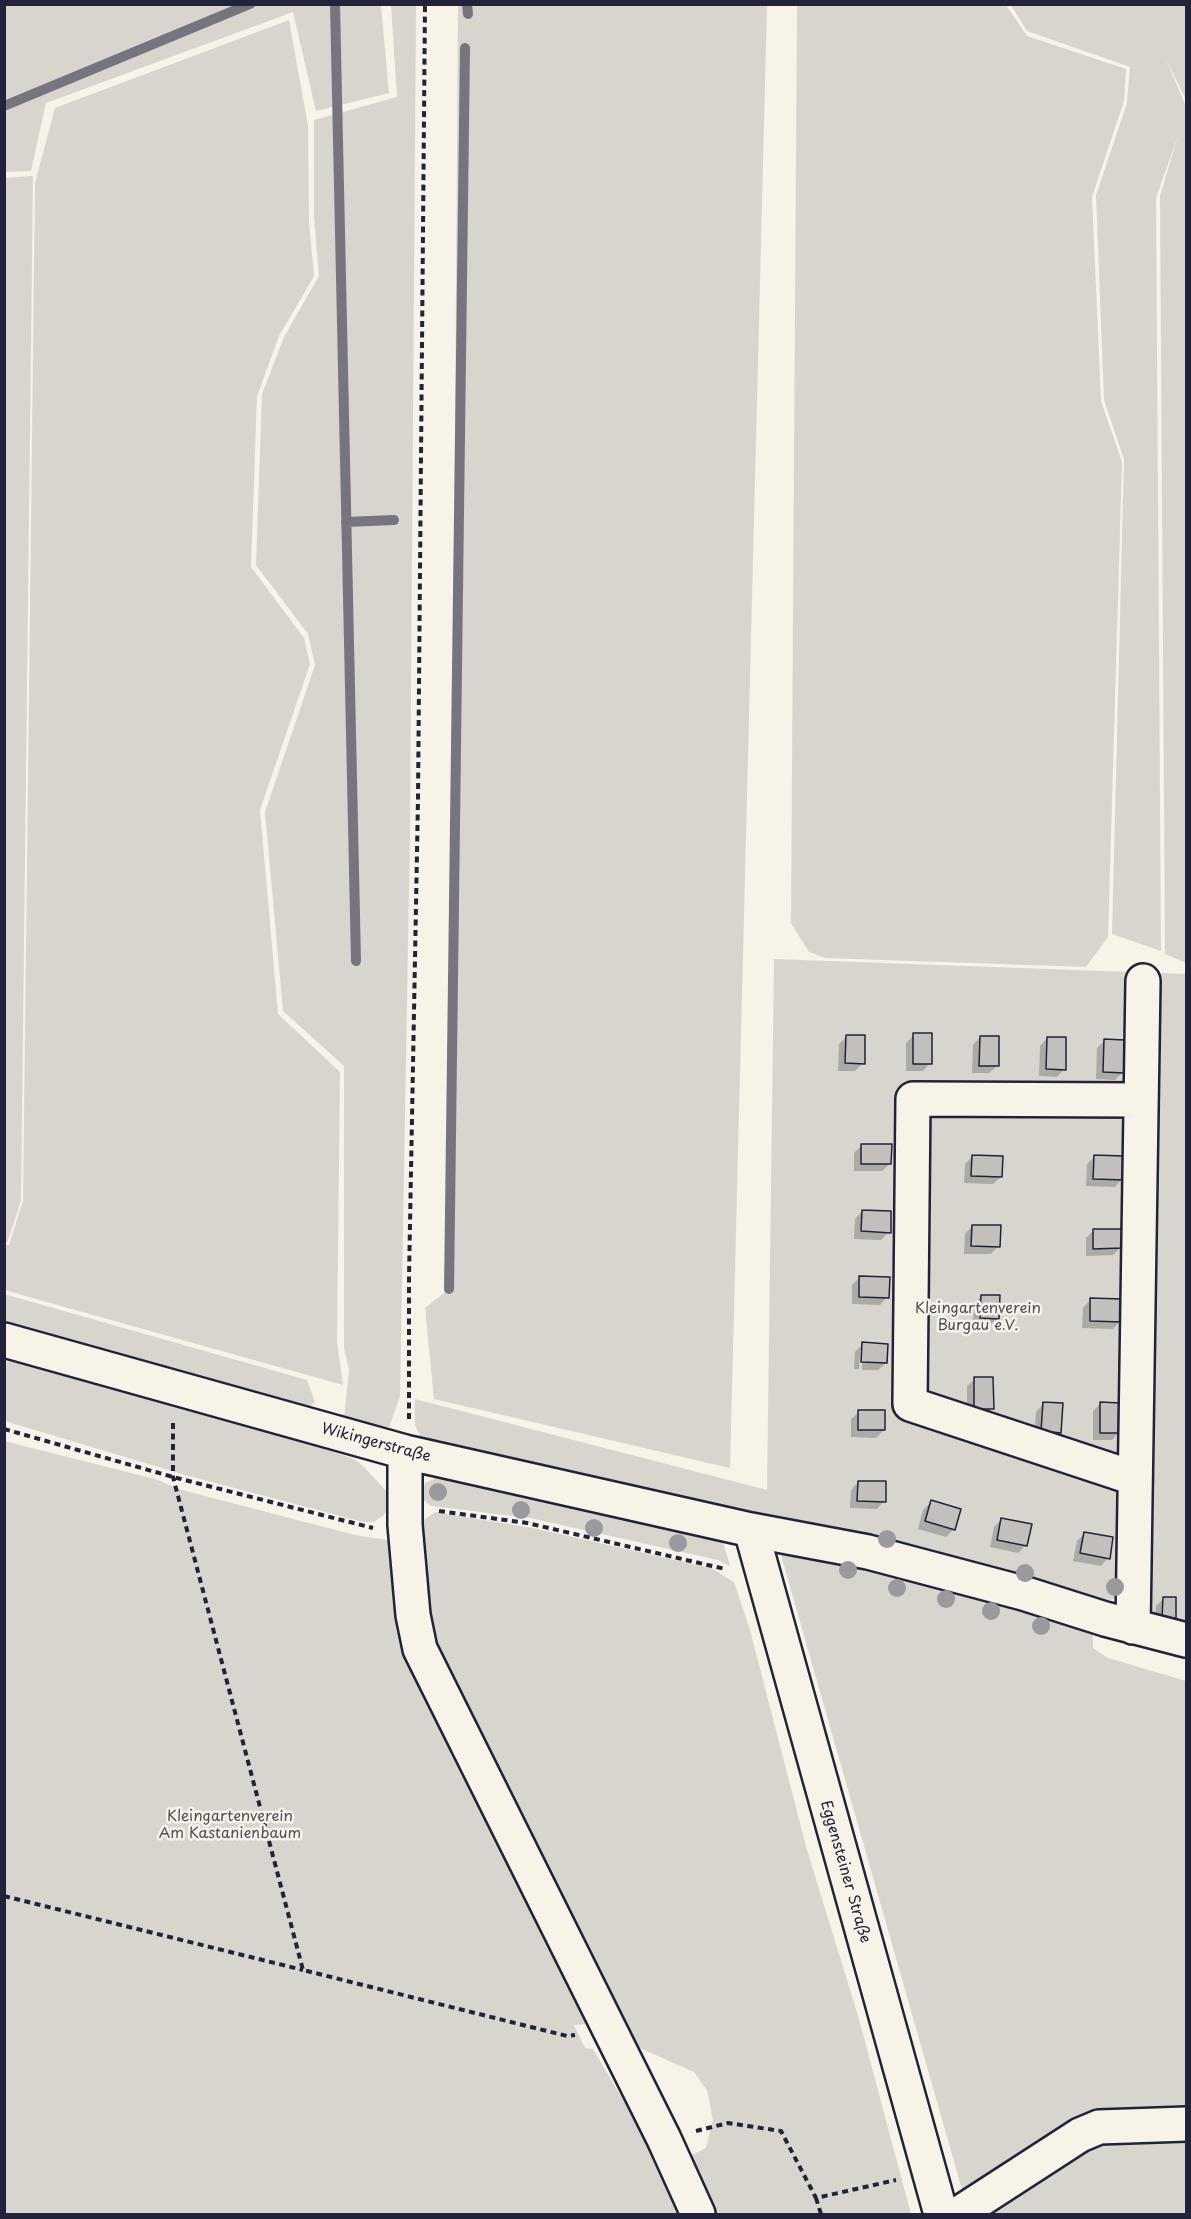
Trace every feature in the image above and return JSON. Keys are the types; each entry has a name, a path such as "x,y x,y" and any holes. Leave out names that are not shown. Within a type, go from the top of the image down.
{"street":[{"path":"1133,1627 1143,981"},
{"path":"1134,1478 910,1404 913,1099 1140,1100"},
{"name":"Wikingerstraße","path":"4,1340 405,1452 751,1530 868,1552 1023,1593 1133,1627 1186,1640"},
{"path":"405,1452 405,1525 413,1615 420,1649 664,2139 698,2214"},
{"name":"Eggensteiner Straße","path":"751,1530 941,2214"},
{"path":"958,2214 1080,2135 1099,2127 1186,2124"}],"path":[{"path":"405,1452 409,1420 409,1266 418,799 425,4"},
{"path":"173,1387 172,1477 303,1970"},
{"path":"4,1896 567,2036 609,2030"},
{"path":"664,2139 728,2123 781,2131 816,2198 821,2214"},
{"path":"816,2198 897,2180"}],"green space":[{"path":"5,4 381,5 389,93 316,111 293,12 46,103 31,171 5,172"},
{"path":"391,5 416,5 410,831 400,1396 389,1427 344,1419 349,1369 344,1349 344,1066 283,1011 265,812 315,665 308,634 256,565 262,394 284,337 319,276 314,217 314,120 397,97"},
{"path":"458,5 767,5 730,1468 434,1399 425,1308 449,1289"},
{"path":"797,5 1006,5 1027,36 1126,69 1124,101 1092,197 1101,401 1122,462 1108,937 1086,967 825,958 809,952 791,923"},
{"path":"1011,5 1186,5 1186,100 1166,59 1186,107 1186,963 1165,954 1160,196 1178,136 1156,198 1161,951 1112,934 1124,459 1104,400 1096,195 1127,103 1130,67 1027,31"},
{"path":"289,20 308,126 309,221 314,276 279,336 257,396 251,567 304,638 310,664 260,810 278,1014 340,1072 337,1342 343,1385 4,1290 5,1245 9,1245 23,1201 35,183 55,108"},
{"path":"33,176 21,1201 7,1243 4,1243 4,178"},
{"name":"Kleingartenverein Burgau e.V.","path":"774,959 1186,974 1186,1627 1143,1616 1122,1589 1116,1598 1096,1605 431,1442 420,1436 415,1425 415,1399 767,1490"},
{"path":"4,1294 307,1380 315,1402 305,1410 5,1330"},
{"path":"13,1361 168,1396 354,1459 390,1495 388,1509 374,1522 363,1522 185,1475 5,1421 5,1362"},
{"name":"Kleingartenverein Am Kastanienbaum","path":"4,1441 155,1479 182,1490 355,1535 387,1540 397,1549 406,1635 439,1713 508,1859 587,2015 587,2024 574,2025 585,2048 593,2049 664,2169 706,2148 713,2120 707,2090 694,2072 624,2041 459,1712 427,1631 420,1523 435,1512 533,1528 711,1568 734,1582 750,1630 807,1850 859,2019 911,2214 5,2214"},
{"path":"438,1477 723,1542 730,1566 718,1560 530,1518 431,1506 423,1500 422,1494 425,1483"},
{"path":"798,1544 1093,1629 1093,1648 1108,1658 1186,1681 1186,2116 1114,2113 965,2200 781,1555 786,1548"},
{"path":"1186,2133 1186,2214 977,2214 1086,2141"}],"building":[{"path":"913,1033 932,1033 932,1064 913,1064"},
{"path":"846,1035 865,1035 865,1064 845,1063"},
{"path":"980,1036 999,1036 999,1066 979,1066"},
{"path":"1047,1037 1066,1037 1066,1070 1046,1069"},
{"path":"1104,1039 1125,1040 1124,1073 1103,1072"},
{"path":"861,1144 892,1144 891,1164 861,1164"},
{"path":"972,1155 1003,1156 1002,1177 971,1176"},
{"path":"1094,1155 1124,1156 1124,1180 1093,1179"},
{"path":"862,1210 891,1211 891,1233 861,1231"},
{"path":"972,1225 1001,1225 1000,1247 971,1246"},
{"path":"1093,1229 1122,1229 1122,1248 1093,1249"},
{"path":"859,1276 890,1277 889,1298 859,1297"},
{"path":"981,1295 1000,1295 999,1319 980,1318"},
{"path":"1090,1298 1122,1299 1122,1322 1090,1321"},
{"path":"862,1342 888,1344 887,1363 861,1362"},
{"path":"974,1377 993,1377 994,1409 974,1409"},
{"path":"1043,1402 1063,1403 1061,1433 1041,1431"},
{"path":"1100,1402 1121,1403 1121,1433 1100,1433"},
{"path":"858,1410 885,1410 885,1430 858,1430"},
{"path":"858,1481 886,1481 886,1502 857,1501"},
{"path":"931,1500 961,1509 955,1530 925,1521"},
{"path":"1001,1518 1032,1524 1027,1546 997,1540"},
{"path":"1084,1532 1113,1537 1110,1559 1080,1553"},
{"path":"1163,1597 1176,1597 1176,1618 1162,1618"}],"waterway":[{"path":"4,106 250,4"},
{"path":"335,4 356,961"},
{"path":"467,4 468,14"},
{"path":"449,1289 465,48"},
{"path":"346,522 394,520"}]}
